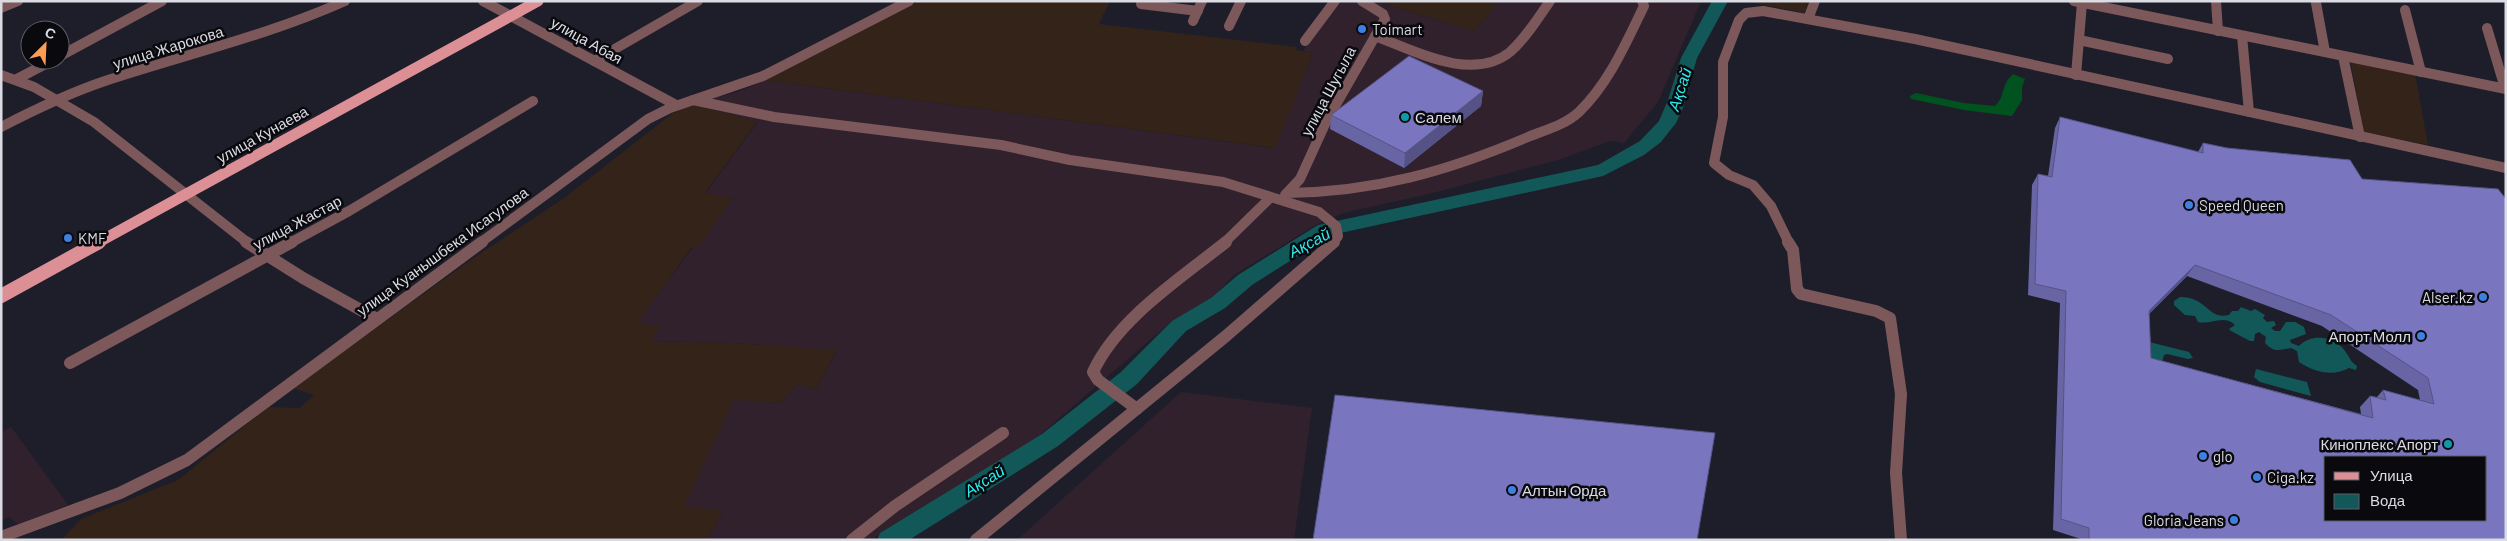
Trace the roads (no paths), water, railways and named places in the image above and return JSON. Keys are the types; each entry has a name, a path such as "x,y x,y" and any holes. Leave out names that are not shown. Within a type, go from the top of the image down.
{"main road":[{"name":"улица Кунаева","path":"1,296 538,1"}],"street":[{"path":"1,8 18,1"},
{"path":"70,51 162,1"},
{"name":"улица Жарокова","path":"1,127 59,98 102,82 250,38 305,19 345,1"},
{"name":"улица Абая","path":"483,1 676,105"},
{"path":"594,61 698,1"},
{"name":"улица Куанышбека Исагулова","path":"1,537 124,493 158,477 209,444 648,119 676,105 740,85 770,72 909,1"},
{"path":"1193,22 1202,1"},
{"path":"1230,26 1241,1"},
{"path":"1305,41 1335,1"},
{"name":"улица Шугыла","path":"1137,409 1098,380 1094,372 1097,362 1114,338 1139,313 1228,240 1274,199 1287,193 1300,179 1326,122 1385,20 1383,14 1362,1"},
{"path":"1375,36 1456,63 1475,66 1489,65 1504,57 1524,37 1550,1"},
{"path":"1287,193 1327,194 1361,190 1407,181 1516,143 1568,119 1590,100 1621,52 1644,6 1642,1"},
{"path":"1808,19 1815,1"},
{"path":"2216,1 2218,31"},
{"path":"2076,75 2079,40 2078,2 2114,5 2218,31 2505,89 2487,28"},
{"path":"2316,3 2324,52"},
{"path":"1141,4 1198,11"},
{"path":"2405,10 2421,72"},
{"path":"1901,540 1896,473 1900,394 1890,318 1876,311 1801,294 1797,289 1793,250 1771,206 1754,185 1729,175 1714,163 1723,117 1723,62 1739,20 1746,13 1755,11 1808,19 1915,39 2506,168"},
{"path":"2242,36 2249,112"},
{"path":"2079,40 2168,60"},
{"path":"2343,56 2360,136"},
{"path":"17,79 34,70"},
{"path":"1,74 59,98 134,150 232,232 318,286 377,319"},
{"path":"693,100 774,117 1001,145 1070,160 1206,179 1319,212 1329,218 1336,226 1338,236 1333,243 1226,336 976,540"},
{"name":"улица Жастар","path":"70,363 349,211 533,101"},
{"path":"852,540 895,506 1003,433"}],"water":[{"path":"2180,297 2196,301 2211,312 2222,316 2229,315 2232,311 2238,311 2241,307 2251,311 2255,309 2265,315 2263,318 2267,322 2274,321 2276,325 2271,328 2275,331 2280,331 2286,322 2295,322 2304,327 2306,334 2290,340 2291,343 2299,346 2311,339 2324,338 2331,340 2343,348 2357,366 2356,370 2349,368 2330,373 2317,371 2299,362 2297,351 2291,348 2277,350 2271,348 2265,343 2266,337 2259,332 2255,334 2254,341 2250,341 2231,331 2229,329 2235,325 2226,320 2198,322 2195,316 2185,315 2174,305 2174,301"},
{"path":"2149,342 2189,352 2193,358 2188,359 2167,354 2164,355 2162,362 2148,360"},
{"path":"2256,369 2307,382 2311,396 2260,382 2254,377"}],"waterway":[{"name":"Ақсай","path":"889,540 1050,440 1129,378 1142,362 1156,352 1179,326 1218,303 1245,280 1325,230 1603,170 1638,151 1661,131 1671,116 1689,58 1720,1"}],"place":[{"name":"Toimart","path":"1362,29"},
{"name":"Салем","path":"1405,117"},
{"name":"Speed Queen","path":"2189,205"},
{"name":"KMF","path":"68,238"},
{"name":"Alser.kz","path":"2483,297"},
{"name":"Апорт Молл","path":"2421,336"},
{"name":"Киноплекс Апорт","path":"2448,444"},
{"name":"glo","path":"2203,456"},
{"name":"Ciga.kz","path":"2257,477"},
{"name":"Алтын Орда","path":"1512,490"},
{"name":"Gloria Jeans","path":"2234,520"}]}
